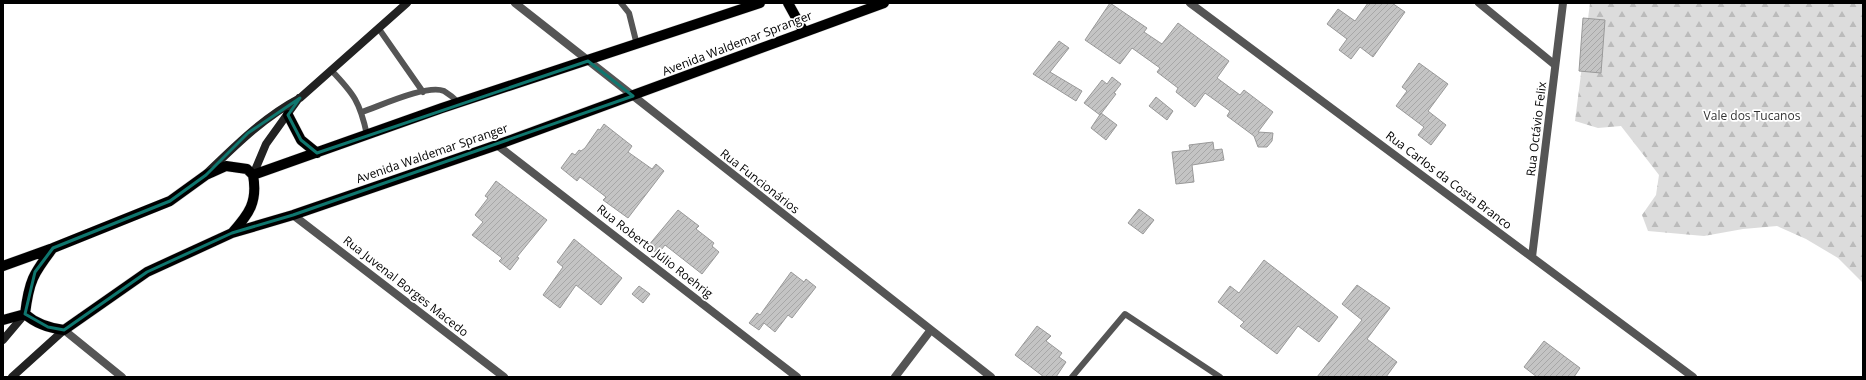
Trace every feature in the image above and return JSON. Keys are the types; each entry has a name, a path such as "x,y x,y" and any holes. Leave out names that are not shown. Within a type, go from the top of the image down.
{"main road":[{"path":"253,175 459,103 760,3"},
{"path":"788,3 804,32"},
{"name":"Avenida Waldemar Spranger","path":"64,330 147,272 232,233 293,215 497,145 884,3"},
{"path":"288,115 301,140 317,152"},
{"path":"3,266 53,248 170,201 206,175 226,166 247,169 253,175 255,187 254,200 248,214 232,233"},
{"path":"25,314 27,292 35,272 53,248"},
{"path":"25,314 31,320 48,327 64,330"},
{"path":"3,320 25,314"}],"street":[{"path":"253,175 266,144 300,98 407,3"},
{"name":"Rua Funcionários","path":"515,3 930,331 991,377"},
{"name":"Rua Carlos da Costa Branco","path":"1190,3 1693,377"},
{"path":"1479,3 1555,66"},
{"name":"Rua Octávio Felix","path":"1532,257 1563,3"},
{"path":"206,175 248,132 283,106 300,98"},
{"name":"Rua Roberto Júlio Roehrig","path":"497,145 797,377"},
{"name":"Rua Juvenal Borges Macedo","path":"293,215 504,377"},
{"path":"3,340 25,314"},
{"path":"12,377 64,330 122,377"},
{"path":"895,377 930,331"}],"lane":[{"path":"621,3 629,13 637,45"},
{"path":"379,29 423,92"},
{"path":"331,70 351,90 362,112 366,135"},
{"path":"362,112 423,92 435,90 444,92 459,103"},
{"path":"1072,377 1125,314 1220,377"}],"highlighted area":[{"path":"588,61 633,96 293,215 232,233 147,272 64,330 48,327 25,314 35,272 53,248 170,201 206,175 248,133 300,98 288,115 301,140 317,153"}],"green space":[{"name":"Vale dos Tucanos","path":"1590,3 1863,3 1863,283 1838,258 1806,239 1777,226 1743,229 1704,236 1648,231 1642,215 1656,195 1659,175 1621,126 1598,128 1575,121"}],"building":[{"path":"1110,3 1147,28 1144,32 1162,44 1178,23 1229,61 1217,78 1240,95 1244,90 1273,112 1258,132 1273,133 1272,141 1267,147 1258,147 1254,136 1227,116 1230,111 1205,93 1195,107 1176,92 1178,88 1157,72 1160,68 1132,48 1120,64 1085,40"},
{"path":"1368,3 1392,3 1405,12 1373,57 1360,47 1351,59 1339,50 1347,39 1327,24 1338,9 1355,21"},
{"path":"1583,18 1605,20 1601,73 1579,71"},
{"path":"1059,41 1069,48 1050,72 1082,91 1076,101 1033,74"},
{"path":"1419,63 1448,84 1428,111 1446,125 1431,145 1418,135 1424,127 1396,106 1407,91 1402,87"},
{"path":"1112,77 1121,84 1114,93 1116,94 1100,115 1084,103 1102,80 1107,84"},
{"path":"1156,97 1173,111 1167,120 1149,106"},
{"path":"1101,113 1117,125 1106,140 1091,128"},
{"path":"604,124 632,146 628,152 652,169 656,164 664,171 628,218 603,200 606,197 580,177 577,181 561,168 572,153 575,155 579,150 581,151 585,148 598,129 600,130"},
{"path":"1213,142 1214,150 1222,149 1224,160 1192,165 1194,182 1176,184 1172,152 1190,150 1189,145"},
{"path":"496,181 547,220 517,257 519,258 510,270 499,261 502,258 472,235 483,222 475,215 488,198 485,196"},
{"path":"1139,209 1154,220 1143,234 1128,223"},
{"path":"678,210 699,226 696,229 714,243 712,246 719,252 702,274 665,245 658,254 648,246"},
{"path":"574,239 622,278 601,305 576,285 560,308 543,295 563,267 557,262"},
{"path":"1264,260 1338,317 1319,342 1298,326 1277,354 1240,326 1244,322 1218,302 1230,286 1239,293"},
{"path":"791,272 804,282 806,279 816,287 792,318 788,315 775,332 764,323 759,330 749,323 757,313 760,315"},
{"path":"1357,285 1390,308 1367,339 1397,362 1386,377 1317,377 1362,320 1342,304"},
{"path":"639,286 650,294 643,303 632,294"},
{"path":"1037,326 1051,336 1046,341 1062,353 1059,357 1066,362 1056,377 1044,377 1015,355"},
{"path":"1544,341 1580,368 1574,377 1537,377 1524,367"}]}
